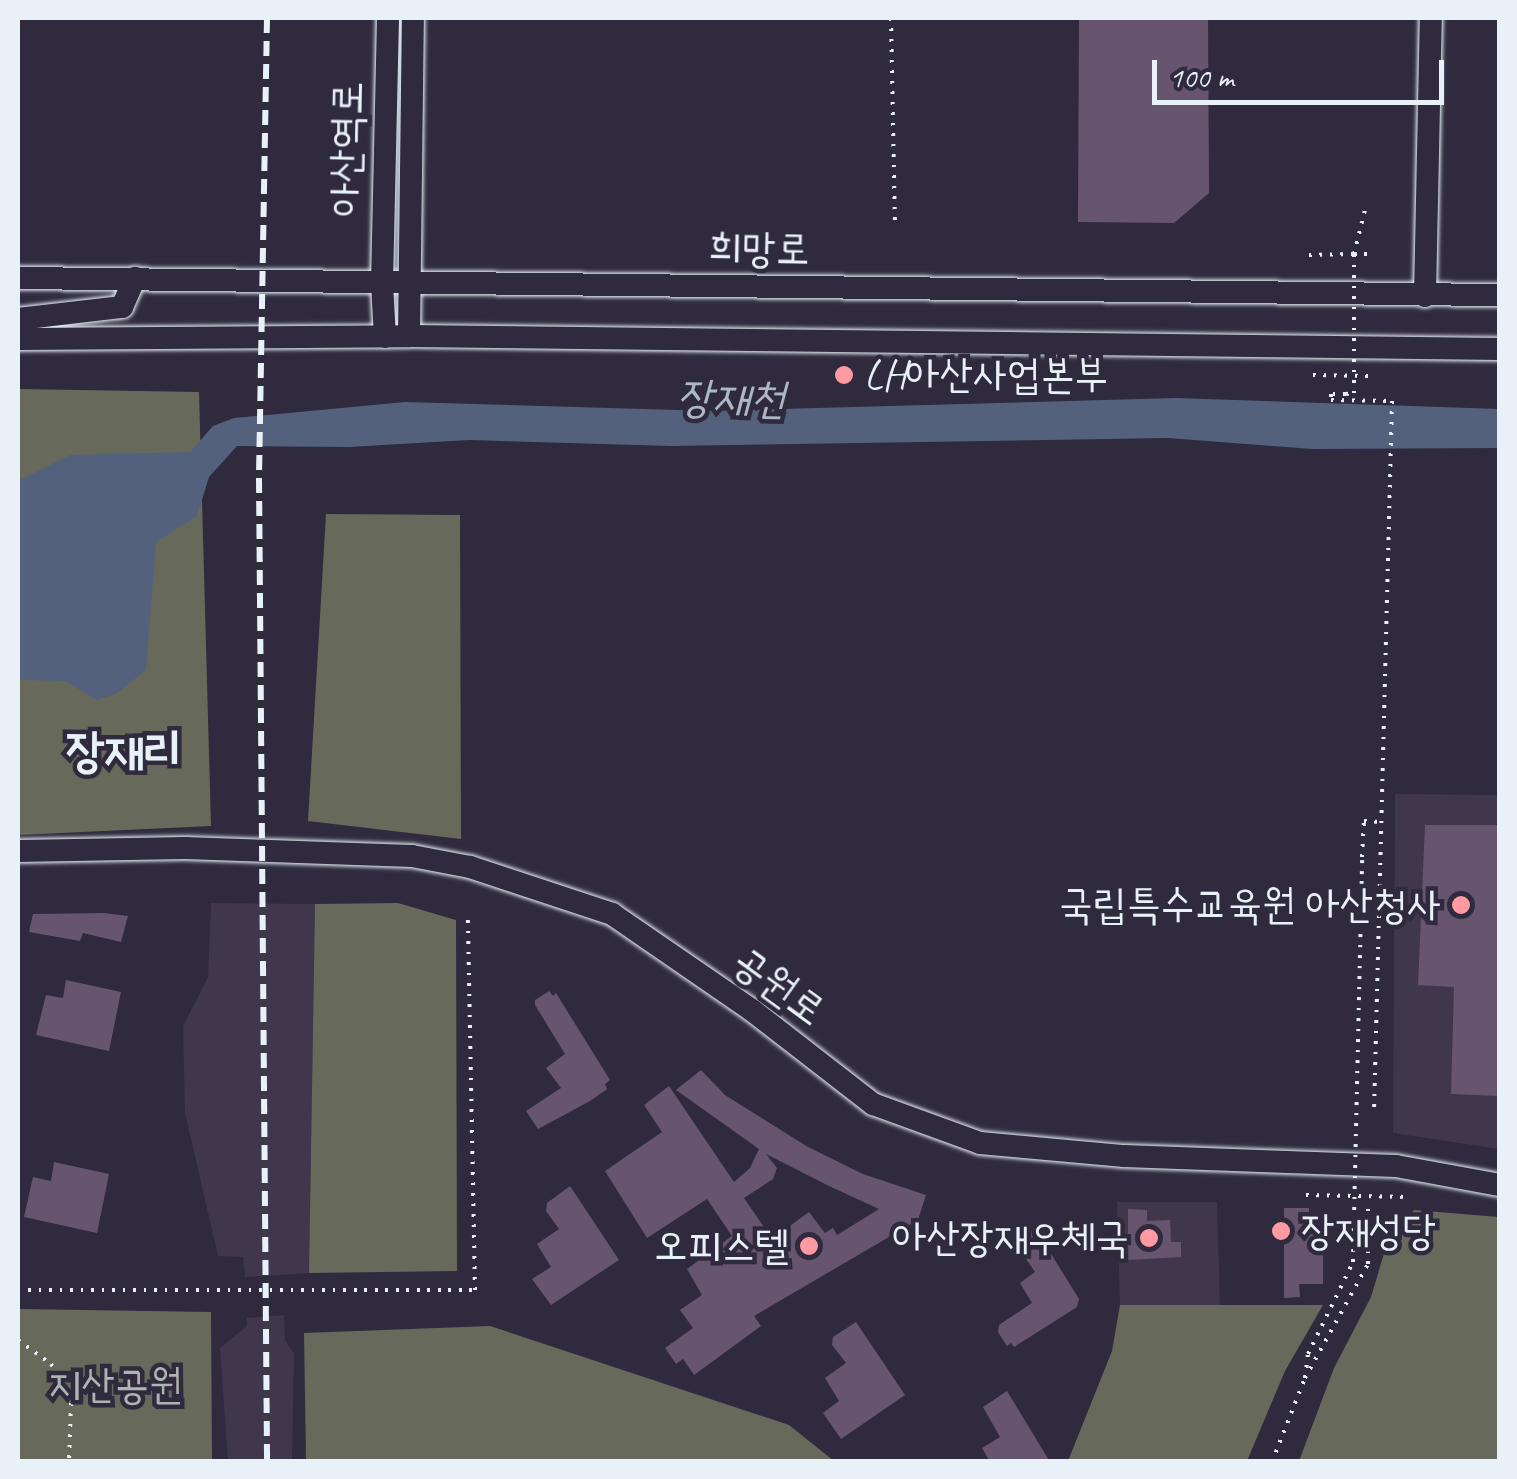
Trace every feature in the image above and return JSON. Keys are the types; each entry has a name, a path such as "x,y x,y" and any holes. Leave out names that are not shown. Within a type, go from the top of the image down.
{"main road":[{"name":"아산역로","path":"385,337 382,283 388,18"},
{"name":"아산역로","path":"409,336 413,18"},
{"path":"1425,296 1431,18"},
{"name":"희망로","path":"18,278 1500,295"},
{"path":"18,319 122,307 135,278"},
{"path":"18,339 409,336 1500,349"},
{"name":"공원로","path":"18,851 185,848 412,856 470,868 612,914 753,1011 873,1104 980,1143 1124,1156 1396,1166 1500,1184"}],"path":[{"path":"891,18 896,224"},
{"path":"1366,210 1354,254 1354,394 1331,394 1331,400 1392,401 1374,1113"},
{"path":"1309,255 1371,254"},
{"path":"1313,376 1369,376"},
{"path":"1306,1378 1308,1354 1354,1262 1364,821 1380,822"},
{"path":"18,1290 475,1290 468,916"},
{"path":"1306,1196 1410,1197"},
{"path":"1272,1462 1306,1378 1368,1264 1368,1206"},
{"path":"18,1340 51,1364 66,1386 71,1403 69,1462"}],"shaded area":[{"path":"1395,794 1499,795 1499,1149 1393,1133"},
{"path":"211,903 315,904 309,1273 245,1277 243,1257 218,1256 185,1113 183,1026 208,977"},
{"path":"1117,1202 1217,1202 1220,1305 1120,1305"},
{"path":"284,1315 285,1340 294,1354 292,1461 228,1461 220,1348 247,1326 247,1318"}],"green space":[{"path":"18,389 199,392 211,826 18,835"},
{"path":"326,514 460,515 461,839 308,821"},
{"path":"398,903 456,920 457,1271 309,1273 315,904"},
{"path":"1414,1210 1499,1217 1499,1461 1299,1461 1334,1368 1371,1297 1385,1250"},
{"path":"1120,1305 1323,1305 1285,1371 1247,1461 1068,1461 1112,1351"},
{"name":"지산공원","path":"18,1309 211,1312 212,1461 18,1461"},
{"path":"490,1326 789,1425 834,1461 306,1461 304,1333"}],"water":[{"path":"1176,398 1499,409 1499,448 1312,449 1168,438 671,446 469,440 349,447 237,446 209,477 197,516 156,542 146,670 116,694 97,700 65,681 18,680 18,481 70,455 190,452 213,426 234,418 405,402 712,411"}],"building":[{"path":"1079,18 1208,18 1209,193 1174,223 1078,222"},
{"name":"국립특수교육원 아산청사","path":"1425,825 1500,825 1500,1096 1451,1094 1454,987 1418,985"},
{"path":"33,914 128,916 121,942 83,933 80,941 29,932"},
{"path":"66,980 121,992 109,1051 36,1035 46,995 63,998"},
{"path":"549,991 553,996 556,993 610,1080 605,1084 607,1089 590,1101 538,1129 526,1111 561,1088 546,1068 565,1054 535,1005 535,1000"},
{"path":"701,1070 725,1095 808,1147 863,1174 926,1195 918,1220 754,1316 761,1326 694,1375 683,1359 676,1364 665,1348 693,1328 680,1310 702,1295 687,1269 732,1236 707,1199 647,1238 605,1171 662,1132 644,1105 669,1086 734,1182 750,1168 759,1149 676,1090","holes":["766,1154 879,1209 837,1235 833,1228 825,1233 809,1212 772,1239 744,1198 773,1179 777,1168"]},
{"path":"54,1162 109,1174 97,1233 24,1217 33,1177 51,1181"},
{"path":"570,1186 619,1260 551,1305 532,1279 551,1267 537,1244 559,1229 546,1211 547,1203"},
{"path":"1284,1208 1309,1208 1309,1217 1323,1216 1323,1284 1299,1284 1300,1297 1284,1298"},
{"name":"아산장재우체국","path":"1128,1209 1147,1210 1147,1221 1170,1220 1171,1242 1181,1242 1181,1257 1128,1260"},
{"path":"1029,1226 1032,1231 1035,1228 1079,1299 1077,1307 1014,1347 1011,1343 1007,1346 998,1332 999,1325 1032,1303 1020,1283 1035,1272 1013,1240"},
{"path":"856,1322 905,1395 841,1439 823,1413 839,1401 825,1378 846,1363 832,1345 833,1337"},
{"path":"1007,1391 1050,1462 990,1462 982,1448 1000,1437 983,1407"}],"railway":[{"path":"267,18 259,478 267,1462"}],"place":[{"name":"LH아산사업본부","path":"844,375"},
{"name":"국립특수교육원 아산청사","path":"1461,905"},
{"name":"장재성당","path":"1281,1231"},
{"name":"아산장재우체국","path":"1149,1238"},
{"name":"오피스텔","path":"809,1246"}],"district":[{"name":"장재리","path":"124,751"}],"water label":[{"name":"장재천","path":"731,398"}]}
